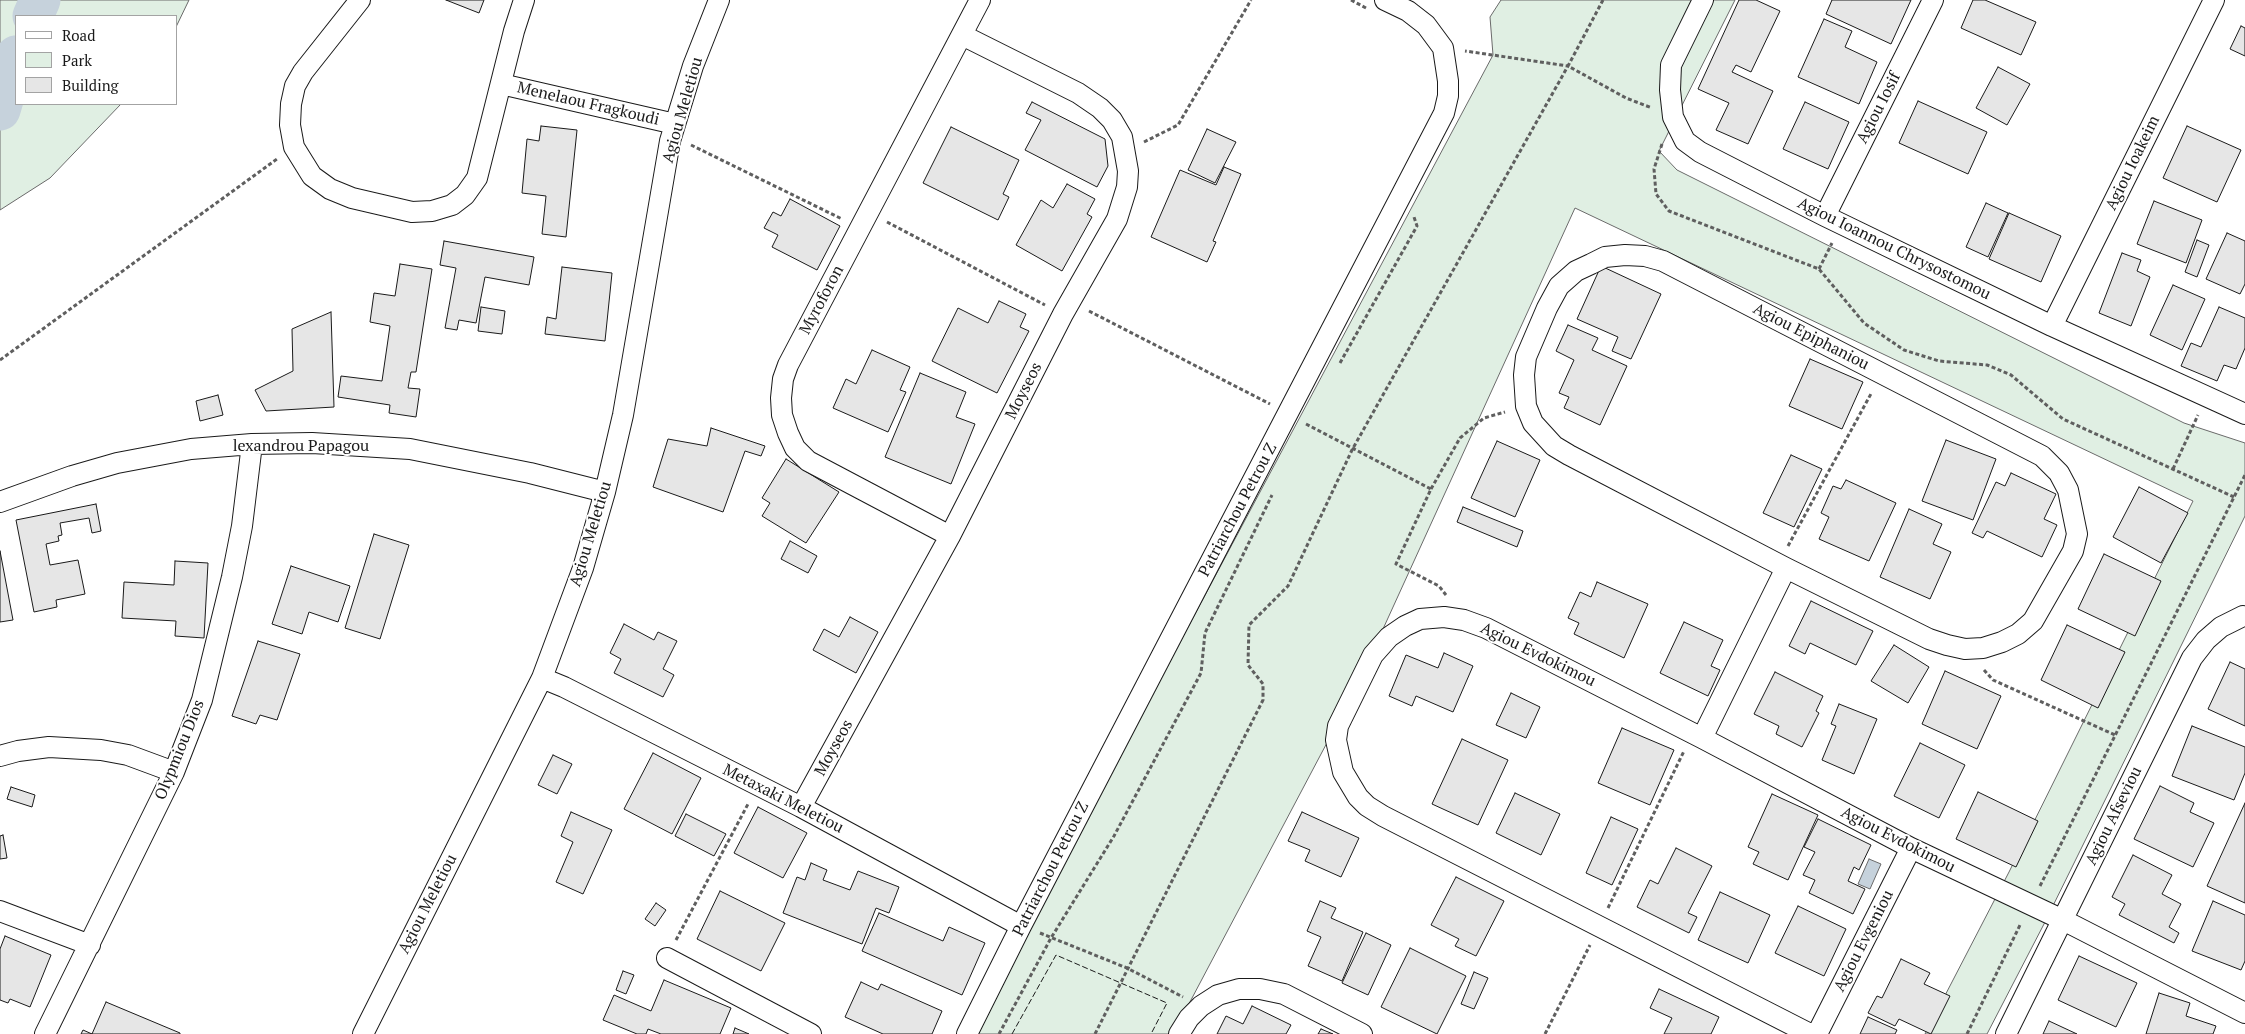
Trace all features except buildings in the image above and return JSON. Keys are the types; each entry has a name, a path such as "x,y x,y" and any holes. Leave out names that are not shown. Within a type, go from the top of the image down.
{"street":[{"name":"Menelaou Fragkoudi","path":"360,0 303,72 295,86 290,104 290,125 294,147 312,176 330,189 352,198 412,212 432,211 452,205 465,195 478,178 514,31 524,0"},
{"name":"Agiou Meletiou","path":"363,1034 542,678 583,568 605,492 623,415 673,132 694,66 719,0"},
{"name":"Myroforon","path":"950,536 808,461 795,448 782,415 783,379 788,365 980,0"},
{"name":"Agiou Ioannou Chrysostomou","path":"1703,0 1671,66 1672,117 1685,141 1700,152 1833,220 2206,398 2244,412"},
{"name":"Agiou Iosif","path":"1833,220 1933,0"},
{"name":"Agiou Ioakeim","path":"2052,326 2214,0"},
{"name":"Patriarchou Petrou Z","path":"967,1034 1021,926 1441,120 1448,96 1443,48 1426,25 1408,11 1376,4"},
{"name":"Moyseos","path":"801,808 950,536 1066,308 1117,220 1123,203 1128,171 1126,151 1122,137 1112,120 1100,108 1078,93 962,35"},
{"name":"Menelaou Fragkoudi","path":"501,84 673,132"},
{"name":"Agiou Epiphaniou","path":"1625,254 1663,261 1882,374 2042,456 2059,473 2068,490 2077,534 2073,551 2034,621 2018,634 2002,642 1983,648 1965,649 1929,638 1782,566 1569,455 1542,435 1533,423 1526,406 1524,375 1526,357 1547,308 1559,286 1576,271 1605,258 1625,254"},
{"name":"lexandrou Papagou","path":"0,502 72,476 116,463 191,449 252,444 312,443 410,449 530,473 605,492"},
{"name":"Olypmiou Dios","path":"45,1034 174,772 202,700 218,641 242,526 252,444"},
{"path":"1698,735 1782,566"},
{"name":"Agiou Afseviou","path":"2006,1034 2192,658 2206,640 2221,627 2243,616"},
{"name":"Agiou Evdokimou","path":"1810,1034 1383,816 1358,797 1343,772 1336,740 1338,726 1373,655 1389,637 1420,619 1444,617 1464,620 1486,628 1698,735 1911,848 2062,920 2245,1013"},
{"name":"Metaxaki Meletiou","path":"542,678 564,687 801,808 1021,926"},
{"path":"0,756 18,751 49,747 102,750 128,755 174,772"},
{"name":"Agiou Evgeniou","path":"1818,1034 1911,848"},
{"path":"0,911 90,944"},
{"path":"666,958 811,1034"},
{"path":"1179,1034 1188,1018 1201,1006 1218,995 1239,989 1260,989 1284,994 1362,1034"}],"path":[{"path":"1126,151 1178,125 1251,0"},
{"path":"1351,0 1376,4"},
{"path":"1095,1034 1263,700 1263,684 1248,665 1249,625 1288,586 1352,450 1568,66 1603,0"},
{"path":"1443,48 1568,66 1626,98 1672,117 1654,169 1656,194 1669,211 1819,269 1864,322 1904,350 1939,361 1987,366 2011,375 2063,419 2234,497"},
{"path":"673,132 683,145 694,145 1066,308 1288,414 1352,450 1432,489"},
{"path":"0,360 294,147"},
{"path":"1819,269 1833,220"},
{"path":"1782,566 1882,374"},
{"path":"2173,469 2206,398"},
{"path":"1464,620 1439,586 1396,564 1432,489 1460,438 1484,418 1526,406"},
{"path":"1967,1034 2245,475"},
{"path":"1965,649 1993,680 2115,735"},
{"path":"1545,1034 1698,735"},
{"path":"666,958 758,786"},
{"path":"1021,926 1127,968 1201,1006"}],"green space":[{"path":"0,0 189,0 178,23 178,15 15,15 15,105 120,105 50,178 0,210"},
{"path":"1501,0 1735,0 1659,151 1677,170 2184,423 2245,443 2245,516 2044,924 1987,1034 1925,1034 2009,872 2193,501 1575,208 1357,686 1173,1034 971,1034 1493,55 1490,17"}],"shaded area":[{"path":"1869,859 1881,864 1870,889 1858,884"}],"waterway":[{"path":"33,15 40,0"},
{"path":"0,110 15,59"}],"fence":[{"path":"1012,1034 1056,955 1167,1003 1151,1034"}]}
